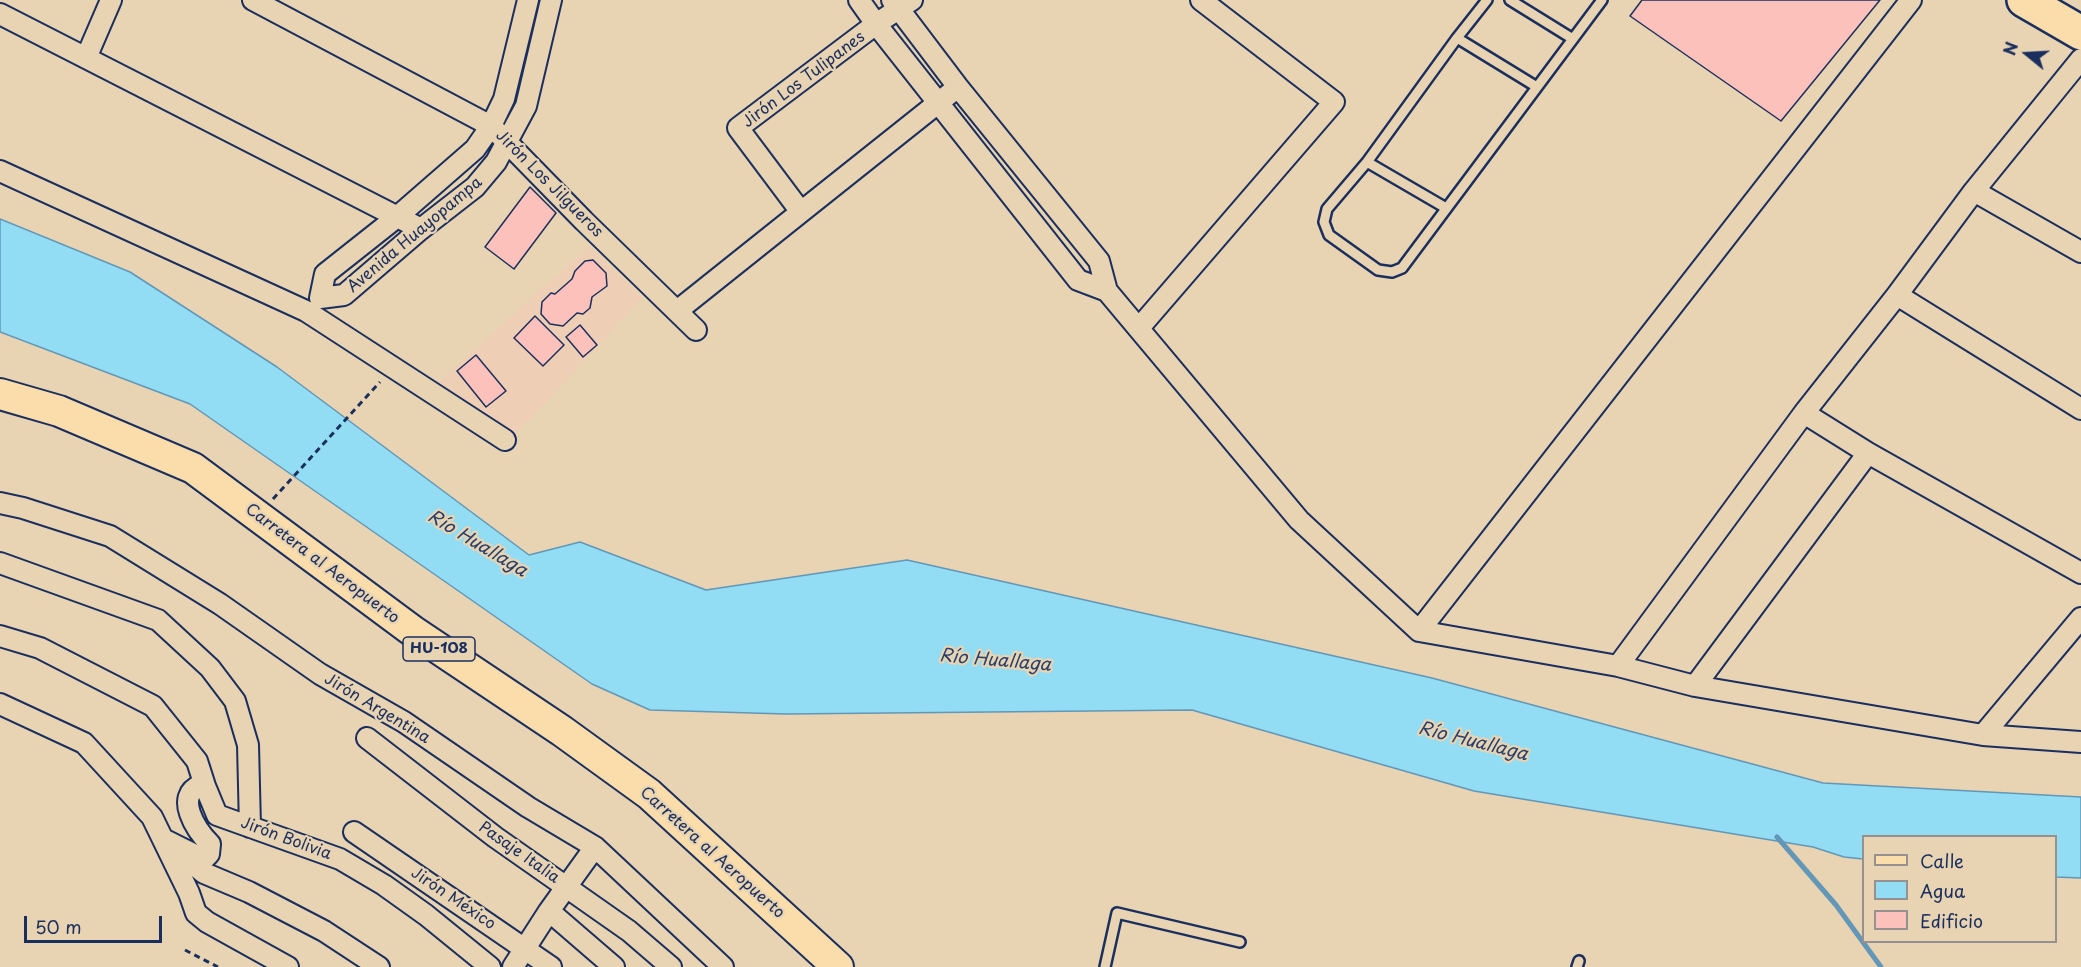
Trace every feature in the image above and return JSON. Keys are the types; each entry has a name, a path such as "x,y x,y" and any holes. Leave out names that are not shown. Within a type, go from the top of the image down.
{"highway":[{"path":"2035,3 2081,33"}],"main road":[{"name":"Carretera al Aeropuerto","path":"0,394 59,411 193,468 414,632 650,794 838,967"}],"street":[{"path":"86,58 111,0"},
{"name":"Jirón Los Jilgueros","path":"253,0 491,126 696,330"},
{"name":"Avenida Huayopampa","path":"313,305 325,274 398,218 475,149 491,126 504,99 528,0"},
{"name":"Avenida Huayopampa","path":"313,305 344,295 421,229 475,187 496,162 526,106 551,0"},
{"path":"859,0 1078,280 1107,291"},
{"path":"1140,328 1334,102 1202,0"},
{"path":"1419,631 1911,0"},
{"path":"901,3 958,87 1099,261 1107,291 1299,520 1419,631 1618,666 1695,686 1983,735 2081,742"},
{"name":"Jirón Los Tulipanes","path":"801,212 738,128 901,3"},
{"path":"0,14 421,229"},
{"path":"1618,666 1804,413 1896,296 1974,191 2081,59"},
{"path":"677,311 958,87"},
{"path":"0,171 313,305 506,440"},
{"path":"1974,191 2081,252"},
{"path":"1896,296 2081,409"},
{"path":"1804,413 1868,453 2081,573"},
{"path":"1695,686 1868,453"},
{"name":"Jirón Argentina","path":"0,503 23,508 110,536 220,604 320,674 404,722 528,807 595,847 723,967"},
{"path":"0,563 158,620 210,668 236,701 248,745 250,827"},
{"path":"1983,735 2081,618"},
{"name":"Jirón Bolivia","path":"0,636 40,648 153,706 197,761 217,815 340,859 384,885 426,915 490,967"},
{"path":"0,704 84,742 152,817 189,893 196,914 288,967"},
{"name":"Pasaje Italia","path":"367,738 495,837 629,931 671,967"},
{"path":"163,839 199,857 205,858 209,854 210,844 192,821 188,808 192,789 201,785 206,786"},
{"name":"Jirón México","path":"354,832 551,967"},
{"path":"163,839 204,873 249,892 324,931 379,967"},
{"path":"513,967 549,911 595,847"},
{"path":"549,911 614,967"}],"lane":[{"path":"1487,0 1366,162 1327,209 1324,222 1329,235 1378,270 1392,272 1402,268 1602,0"},
{"path":"1510,0 1573,39"},
{"path":"1457,38 1537,87"},
{"path":"1366,162 1446,208"},
{"path":"1105,967 1117,913 1240,942"}],"path":[{"path":"287,484 378,386"},
{"path":"185,950 218,967"}],"shaded area":[{"path":"589,246 642,298 528,421 512,434 439,382"}],"water":[{"name":"Río Huallaga","path":"0,219 130,272 277,367 529,555 580,542 706,590 907,560 1432,678 1823,783 2081,797 2081,878 2057,877 2057,835 1862,835 1862,859 1844,857 1813,847 1474,791 1192,710 786,714 650,710 592,684 190,404 0,332"}],"building":[{"path":"1642,0 1880,0 1781,121 1630,16"},
{"path":"530,187 556,213 514,269 485,247"},
{"path":"593,260 606,273 607,286 592,297 590,308 583,314 577,313 563,326 550,324 541,314 542,302 572,279 575,271 585,261"},
{"path":"535,316 564,345 543,366 514,338"},
{"path":"580,325 597,345 583,357 566,337"},
{"path":"476,355 506,391 486,407 457,371"}],"waterway":[{"path":"1777,837 1836,905 1862,941"},
{"path":"1864,943 1881,967"}]}
